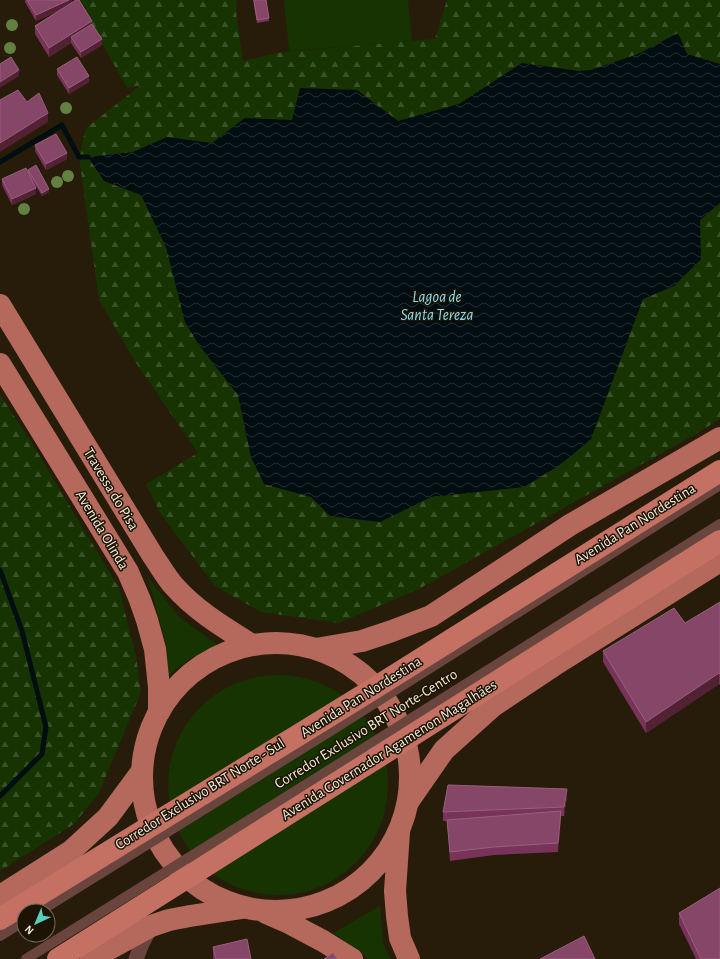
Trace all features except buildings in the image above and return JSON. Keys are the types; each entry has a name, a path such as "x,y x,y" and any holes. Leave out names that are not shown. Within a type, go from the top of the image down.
{"highway":[{"name":"Avenida Pan Nordestina","path":"0,919 366,694 720,471"},
{"name":"Avenida Governador Agamenon Magalhães","path":"58,959 720,541"}],"main road":[{"name":"Travessa do Pisa","path":"0,305 153,556 174,586 213,620 252,645"},
{"name":"Avenida Olinda","path":"0,364 128,572 140,600 155,649 159,687 159,712"},
{"path":"316,650 362,642 431,616 570,526 720,438"},
{"name":"Avenida Governador Agamenon Magalhães","path":"408,802 444,750 494,706 552,666 720,561"},
{"path":"352,959 323,941 289,923 253,909 221,899 198,886 178,868 162,847 150,823 144,797 142,771 150,731 159,712 172,693 188,676 208,662 229,652 252,645 284,644 316,650 341,661 364,676 383,697 397,721 406,747 410,774 408,802 399,832 395,891 400,938 409,959"},
{"path":"0,896 72,851 108,817 142,771"},
{"path":"92,959 151,926 169,920 190,916 253,909 304,909 343,894 376,867 399,832"}],"street":[{"path":"136,959 151,926"}],"lane":[{"name":"Corredor Exclusivo BRT Norte - Sul","path":"53,903 329,732 720,485"},
{"name":"Corredor Exclusivo BRT Norte-Centro","path":"26,959 327,772 720,524"},
{"path":"0,936 16,926"}],"green space":[{"path":"78,0 237,0 236,12 243,61 282,52 435,39 447,0 720,0 720,419 419,589 339,623 261,612 215,586 160,513 146,484 198,453 134,360 99,300 79,157 86,128 141,85 127,88"},
{"path":"284,0 408,0 412,41 289,51"},
{"path":"0,395 30,440 119,588 136,656 141,692 99,793 74,824 0,871"},
{"path":"147,576 180,618 218,645 188,660 166,677 166,644"},
{"path":"267,675 289,675 320,683 339,693 356,707 370,724 380,743 388,774 388,796 380,827 370,846 356,863 339,877 320,887 289,895 267,895 236,887 226,882 208,870 193,855 186,846 176,827 168,796 168,774 176,743 181,733 193,715 208,700 217,693 236,683"},
{"path":"380,906 383,943 390,959 368,959 333,933"}],"water":[{"name":"Lagoa de Santa Tereza","path":"678,33 687,54 720,64 720,203 700,220 701,259 674,286 643,299 591,439 560,465 524,487 431,497 380,522 330,516 311,497 264,484 251,457 238,395 199,345 185,322 166,247 141,195 104,181 88,157 133,152 167,137 212,143 245,118 292,120 300,88 357,90 398,121 459,104 522,63 579,71 591,70 638,54"}],"waterway":[{"path":"0,162 62,125 79,157 88,157"},
{"path":"0,570 22,631 46,727 42,754 0,796"}]}
